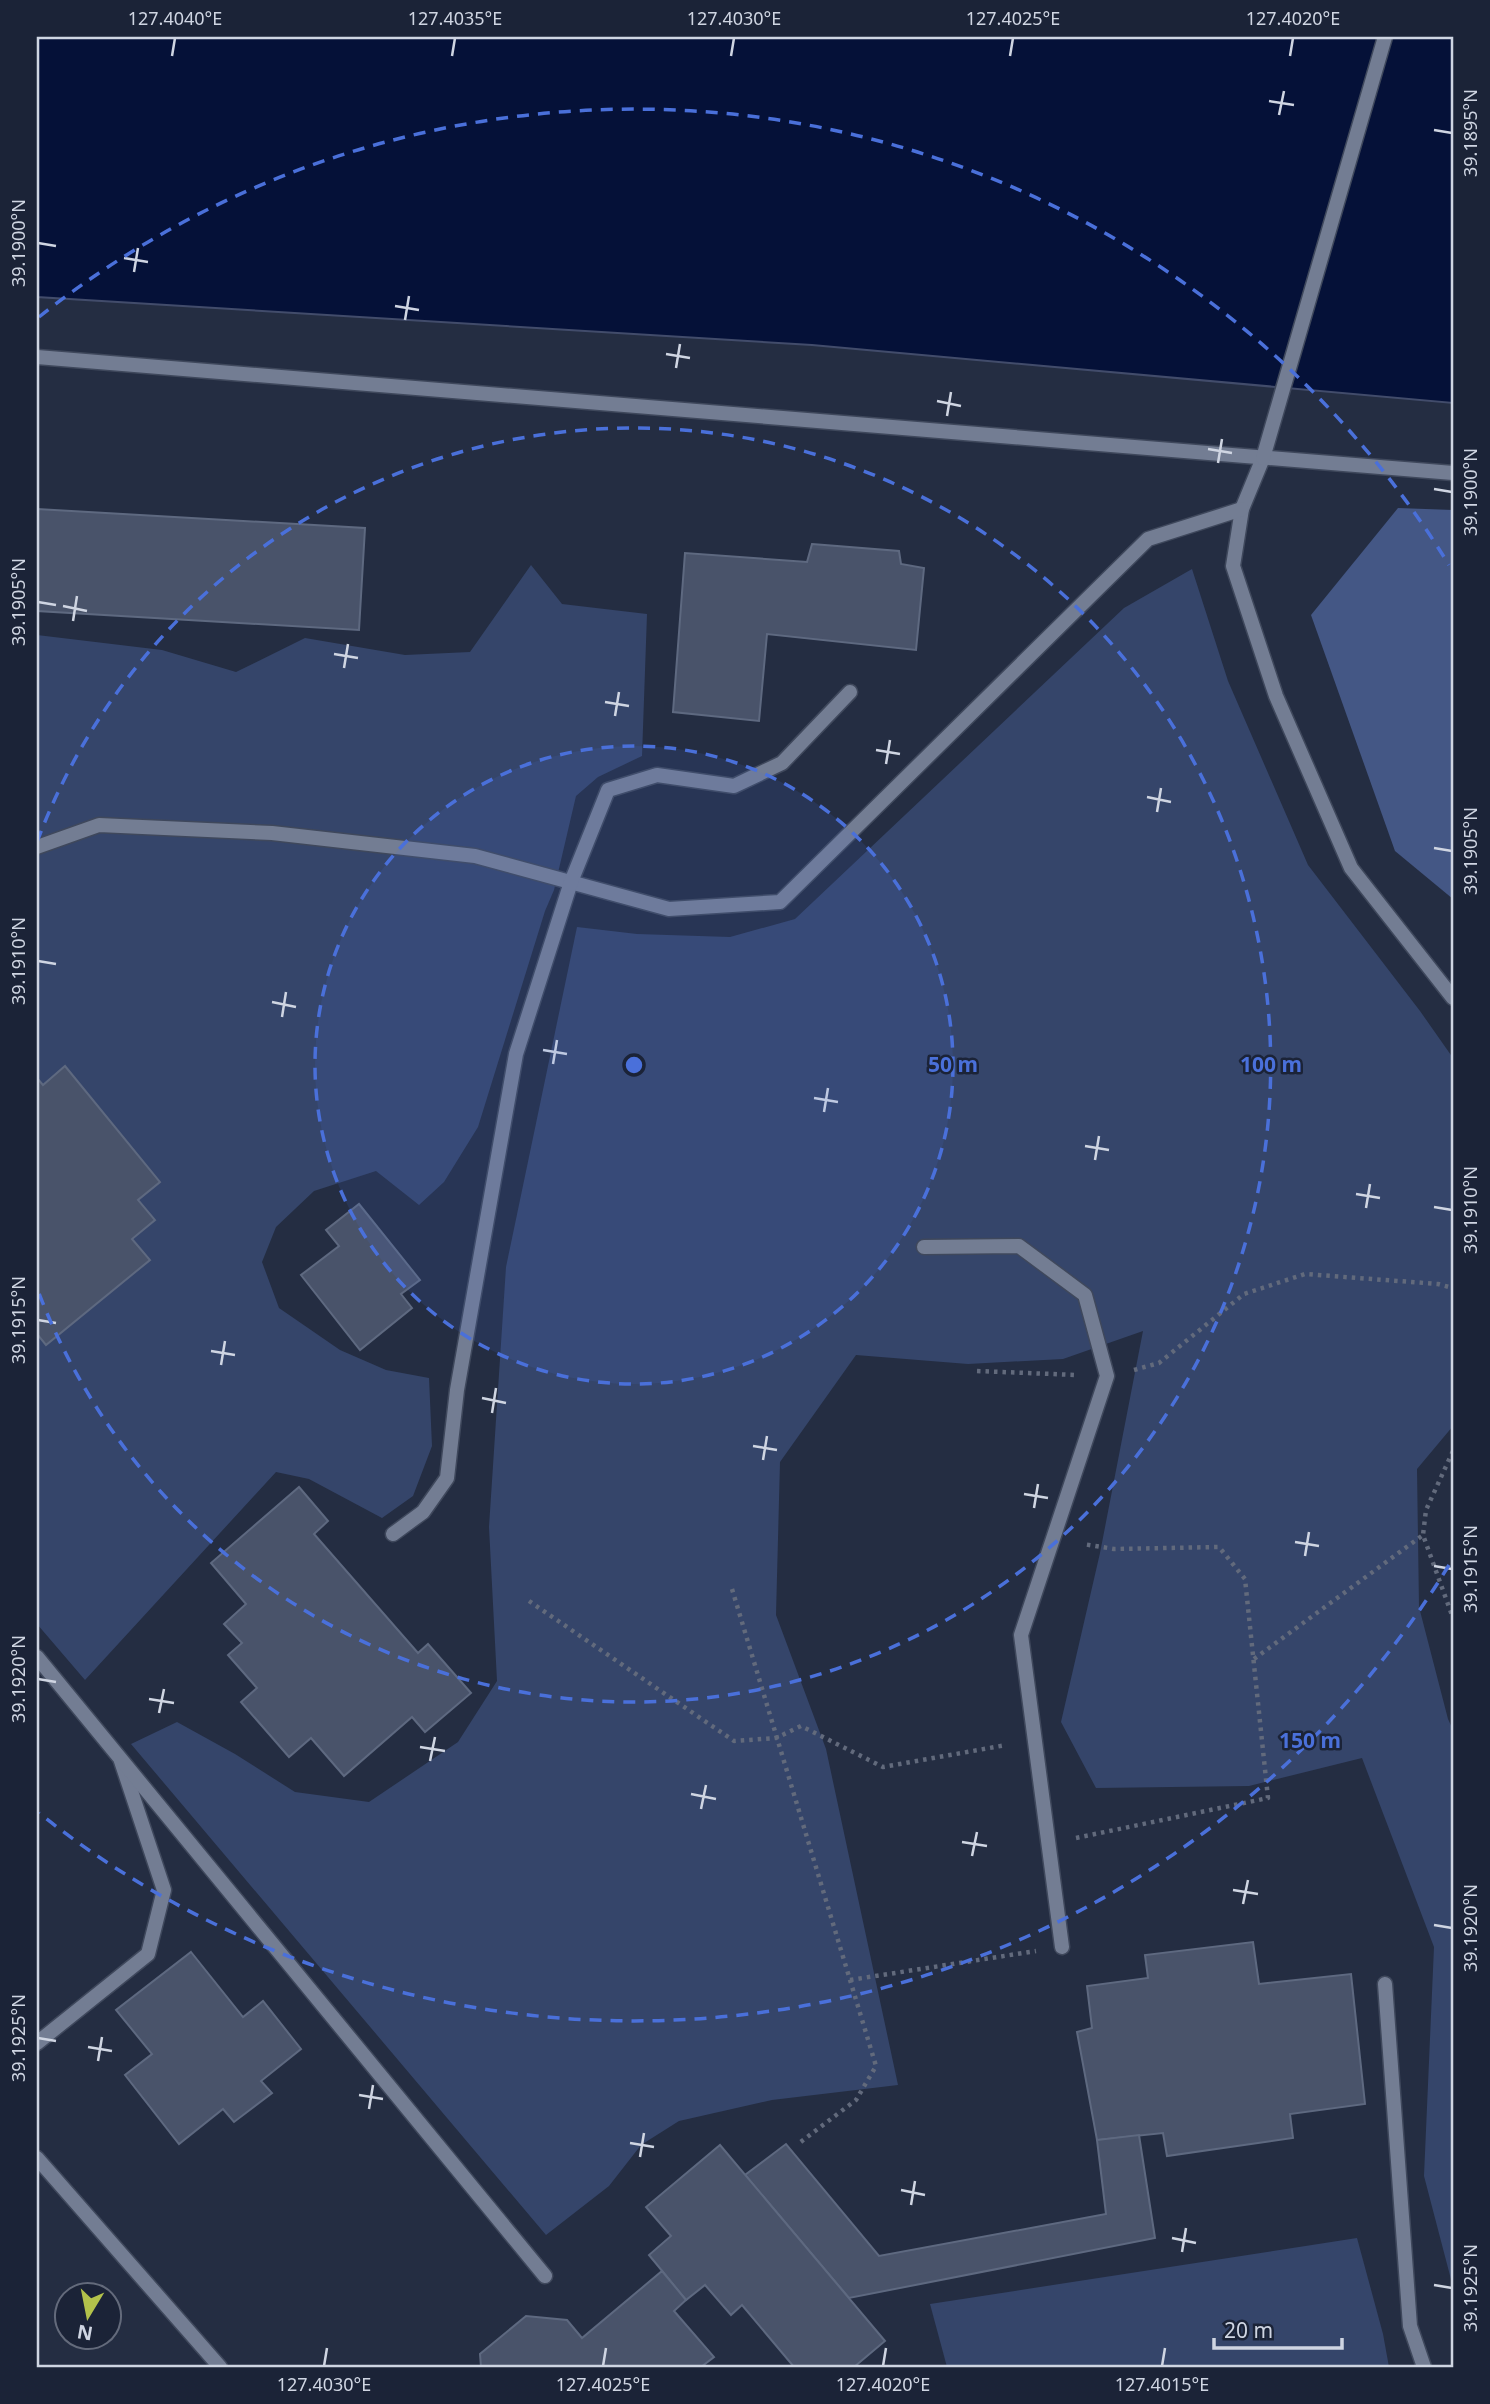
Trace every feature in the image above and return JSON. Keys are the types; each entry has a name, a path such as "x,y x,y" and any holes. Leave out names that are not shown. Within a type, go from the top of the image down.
{"street":[{"path":"1385,37 1263,458 1242,509 1233,566 1282,708 1351,868 1453,998"},
{"path":"37,357 1453,473"},
{"path":"37,847 99,825 272,833 475,856 670,909 780,902 1148,539 1242,509"},
{"path":"393,1534 424,1512 447,1478 457,1390 516,1054 571,882 608,790 657,775 734,786 782,763 850,692"},
{"path":"924,1247 1019,1246 1085,1295 1107,1377 1021,1635 1062,1947"},
{"path":"37,1657 545,2276"},
{"path":"37,2043 148,1954 164,1890 121,1760"},
{"path":"1385,1984 1410,2326 1424,2367"},
{"path":"37,2158 220,2367"}],"path":[{"path":"977,1371 1107,1377 1159,1363 1244,1294 1305,1274 1438,1284 1453,1288"},
{"path":"1453,1451 1426,1510 1423,1535 1453,1618"},
{"path":"1254,1660 1423,1535"},
{"path":"1048,1844 1268,1798 1245,1579 1219,1547 1114,1549 1053,1539"},
{"path":"732,1589 876,2066 856,2100 797,2144"},
{"path":"529,1601 734,1741 776,1738 801,1726 883,1767 1035,1740"},
{"path":"850,1980 1062,1947"}],"shaded area":[{"path":"37,37 1453,37 1453,403 812,345 37,297"},
{"path":"1398,508 1453,510 1453,899 1395,851 1311,615"},
{"path":"531,565 562,604 647,614 642,756 598,777 576,796 554,890 545,911 478,1127 444,1182 419,1205 376,1171 314,1191 276,1227 262,1262 279,1308 340,1350 386,1370 429,1378 432,1446 413,1496 382,1518 309,1479 276,1472 85,1680 37,1624 37,635 162,650 236,672 305,638 405,655 470,652"},
{"path":"1192,569 1228,681 1308,865 1453,1058 1453,1426 1417,1469 1419,1607 1453,1730 1453,2287 1424,2176 1434,1947 1362,1758 1249,1786 1096,1788 1061,1722 1100,1553 1143,1331 1063,1359 968,1364 856,1355 780,1462 776,1615 826,1749 898,2085 772,2100 679,2121 641,2145 609,2186 546,2235 131,1744 177,1722 295,1792 369,1802 458,1742 497,1681 489,1527 506,1267 577,927 637,934 730,937 795,919 1124,608"},
{"path":"1357,2238 1383,2334 1389,2367 947,2367 930,2304"}],"building":[{"path":"37,509 365,528 359,630 37,611"},
{"path":"812,544 899,551 901,564 924,568 916,650 767,634 759,721 673,712 685,553 807,562"},
{"path":"65,1066 160,1182 138,1200 155,1220 132,1239 150,1260 46,1345 37,1334 37,1078 43,1085"},
{"path":"359,1204 420,1280 401,1294 412,1308 360,1350 301,1275 339,1246 326,1230"},
{"path":"299,1487 328,1521 314,1534 418,1653 428,1644 471,1693 425,1732 412,1717 344,1776 311,1738 289,1757 241,1702 257,1688 228,1655 242,1643 224,1624 246,1604 211,1563"},
{"path":"1253,1942 1259,1984 1351,1974 1365,2104 1290,2114 1293,2138 1167,2156 1163,2133 1097,2140 1077,2032 1092,2028 1087,1986 1148,1978 1145,1955"},
{"path":"191,1952 243,2017 263,2001 301,2049 261,2081 272,2093 234,2122 223,2109 179,2144 125,2075 152,2054 116,2010"},
{"path":"1139,2135 1155,2238 849,2298 745,2175 786,2144 879,2256 1106,2214 1097,2140"},
{"path":"720,2145 885,2341 854,2367 794,2367 742,2305 731,2315 705,2285 686,2300 649,2255 671,2236 646,2207"},
{"path":"662,2271 686,2300 674,2311 714,2357 701,2367 481,2367 480,2354 526,2316 567,2320 582,2338"}]}
